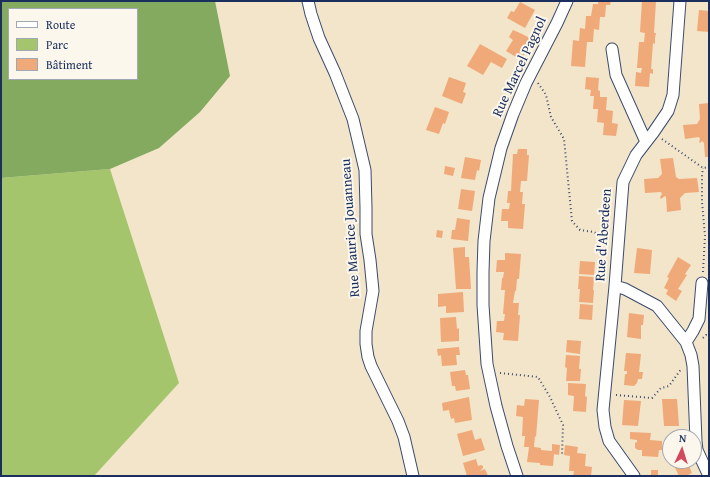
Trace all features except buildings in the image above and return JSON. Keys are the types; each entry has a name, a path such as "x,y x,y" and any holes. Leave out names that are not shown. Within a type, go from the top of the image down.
{"street":[{"name":"Rue Maurice Jouanneau","path":"308,1 319,38 335,73 353,119 365,170 366,234 370,260 372,291 366,331 368,357 373,371 398,421 404,437 413,476"},
{"name":"Rue Marcel Pagnol","path":"517,476 496,406 489,372 483,305 482,272 484,241 490,198 501,148 513,114 531,72 567,1"},
{"name":"Rue d'Aberdeen","path":"634,476 610,440 605,427 603,410 623,182 636,156 668,111 673,95 680,1"},
{"path":"612,49 616,76 646,142"},
{"path":"686,342 698,319 702,283"},
{"path":"615,286 625,288 657,306 686,342 693,366 697,450 708,476"}],"path":[{"path":"531,72 546,95 551,118 564,139 572,221 580,230 594,232 608,241 618,243"},
{"path":"653,133 704,168 709,167"},
{"path":"702,283 705,236 702,202 704,168"},
{"path":"605,394 652,398 661,388 669,386 690,355 706,335 709,336"},
{"path":"489,372 538,377 550,397 563,425 562,455"}],"green space":[{"path":"1,1 215,1 230,76 200,112 159,148 110,169 1,178"},
{"path":"110,169 179,383 94,476 1,476 1,178"}]}
